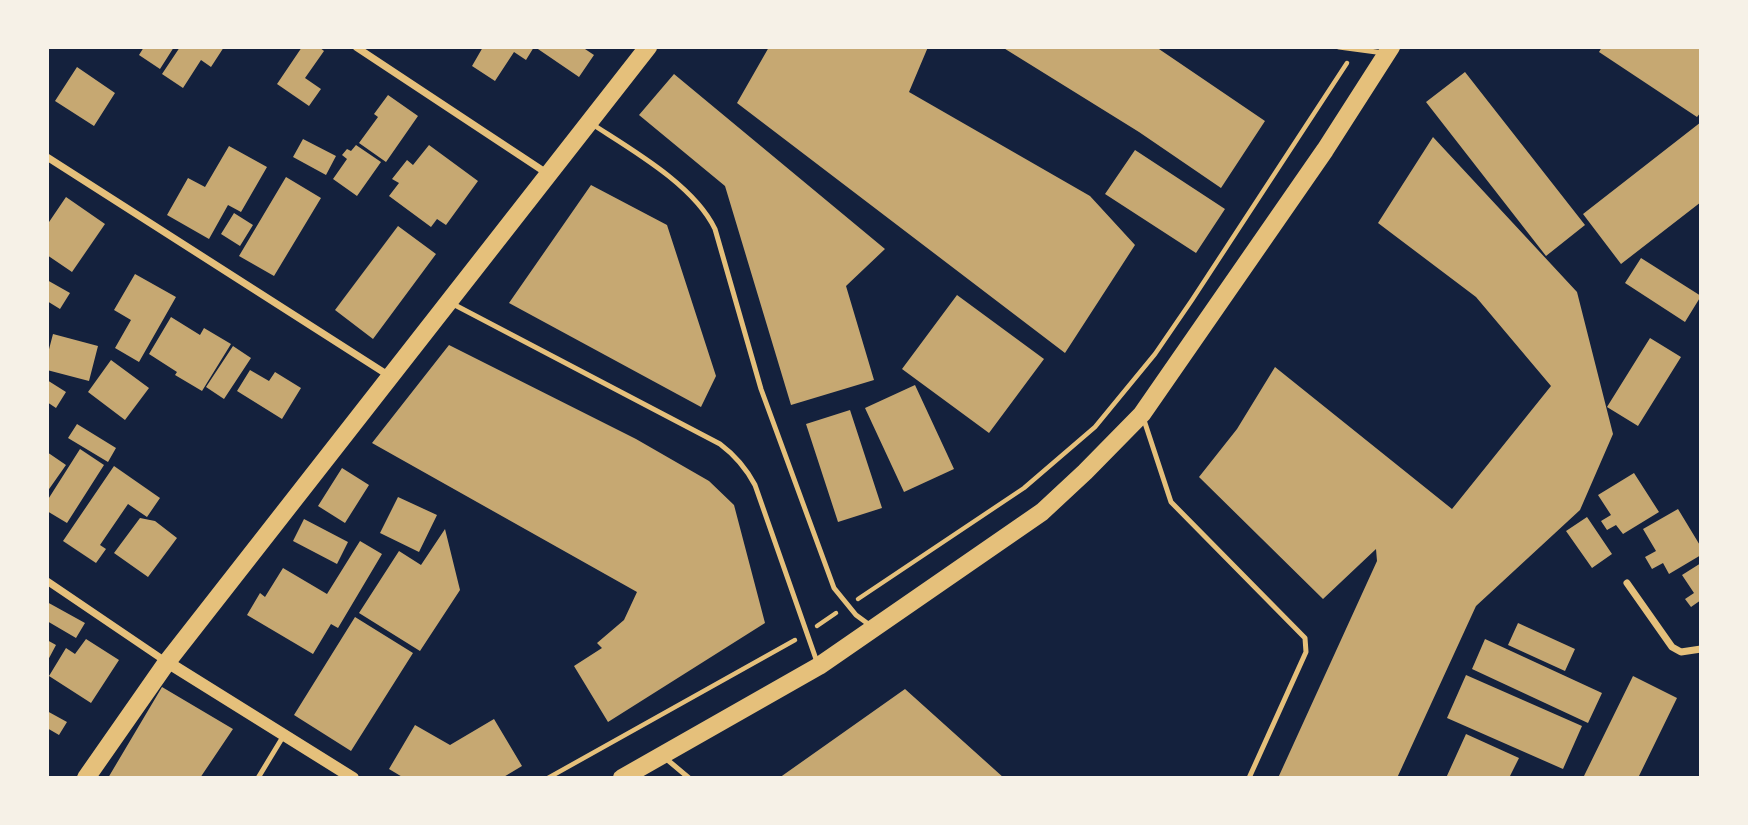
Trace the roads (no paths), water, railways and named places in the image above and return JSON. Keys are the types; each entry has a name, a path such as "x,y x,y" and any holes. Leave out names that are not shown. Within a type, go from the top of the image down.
{"main road":[{"path":"86,778 167,662 648,47"},
{"path":"622,778 819,666 1042,512 1085,472 1142,414 1278,219 1389,50"}],"street":[{"path":"356,47 548,174"},
{"path":"47,156 392,377"},
{"path":"47,581 167,662 354,778"},
{"path":"1627,583 1672,647 1681,652 1701,649"}],"lane":[{"path":"1339,47 1389,50"},
{"path":"589,122 634,151 689,193 709,216 761,389 834,588 856,615 874,627"},
{"path":"448,302 720,444 735,455 755,485 819,666"},
{"path":"1142,414 1171,502 1305,638 1306,652 1249,778"},
{"path":"258,778 284,735"},
{"path":"662,755 689,778"}]}
